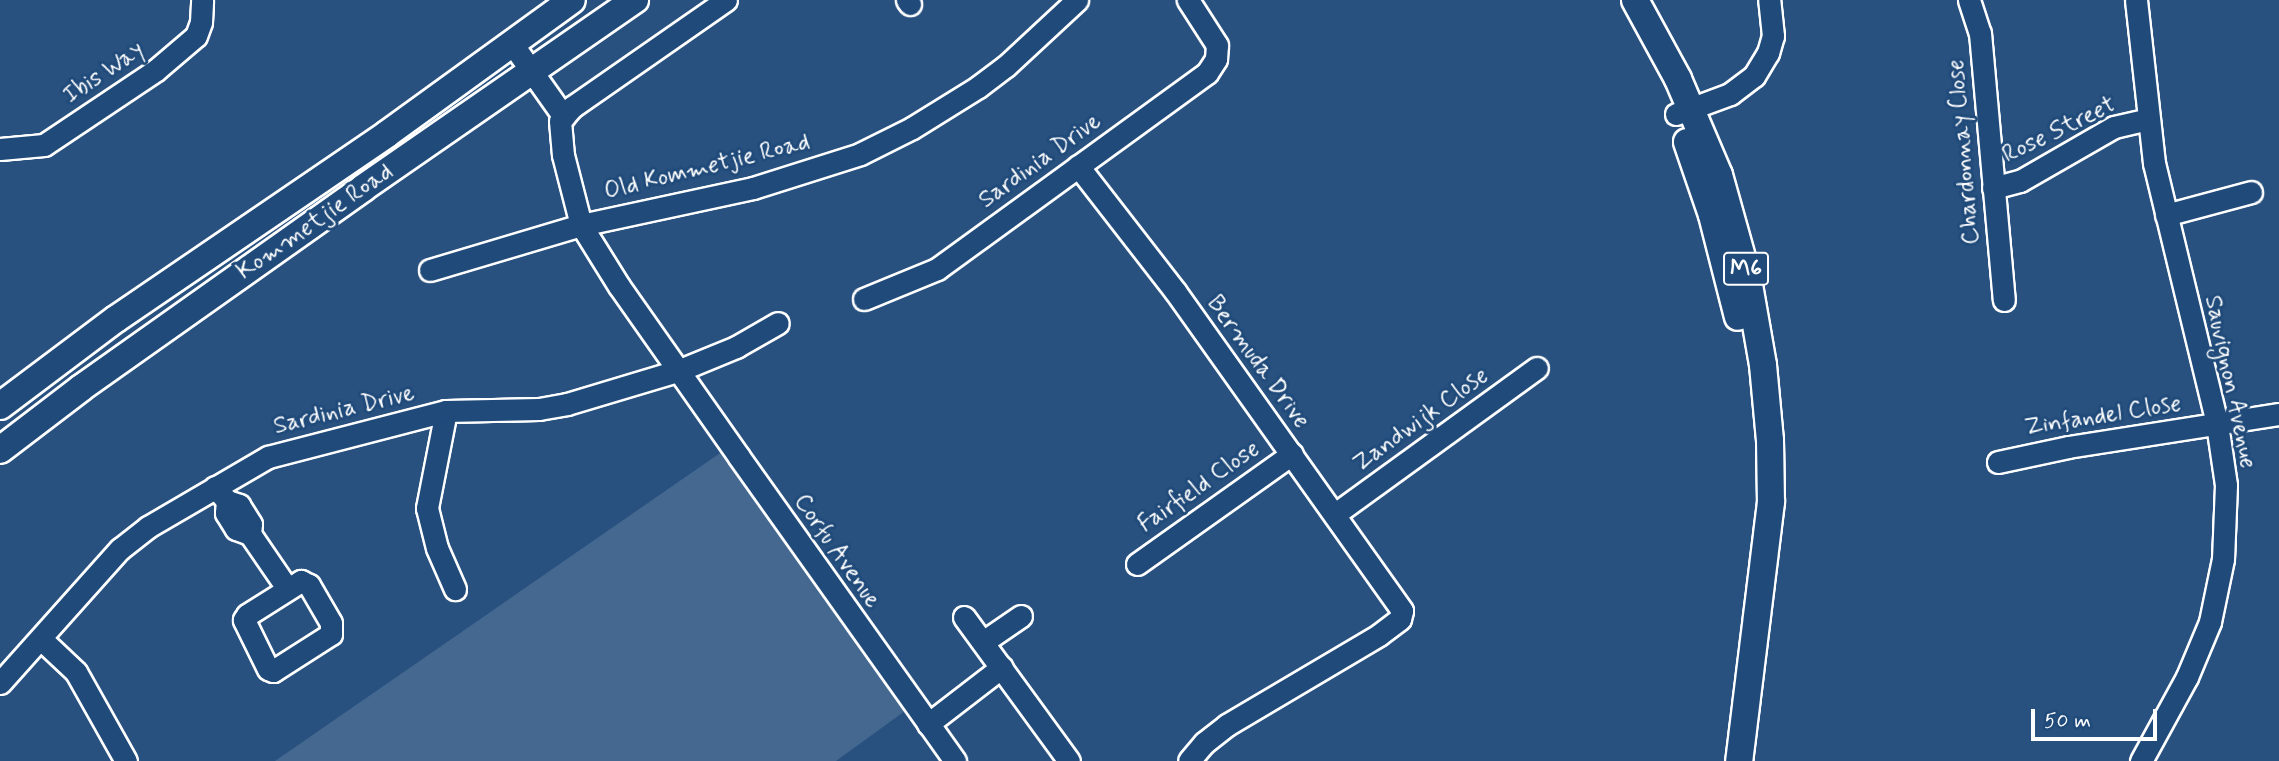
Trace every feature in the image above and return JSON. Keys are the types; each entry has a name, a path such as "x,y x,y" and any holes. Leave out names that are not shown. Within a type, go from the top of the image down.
{"main road":[{"name":"Kommetjie Road","path":"0,407 116,318 513,45 572,0"},
{"name":"Kommetjie Road","path":"0,450 145,343 635,0"},
{"name":"M6","path":"1619,0 1684,111"},
{"name":"M6","path":"1635,0 1684,111 1738,320 1751,397 1763,558 1739,761"}],"street":[{"name":"Ibis Way","path":"0,149 44,145 156,70 196,36 201,22 202,0"},
{"path":"513,45 564,117 572,107 726,0"},
{"name":"Old Kommetjie Road","path":"430,270 581,225 753,188 860,154 912,128 978,87 1006,66 1077,0"},
{"name":"Sardinia Drive","path":"864,299 937,270 1207,73 1218,50 1215,38 1188,0"},
{"path":"1684,111 1730,94 1755,76 1768,53 1773,36 1769,0"},
{"name":"Chardonnay Close","path":"1969,0 1980,33 2004,300"},
{"name":"Sauvignon Avenue","path":"2136,0 2148,119 2166,215 2217,424 2225,485 2224,559 2216,602 2187,677 2141,761"},
{"name":"Corfu Avenue","path":"564,117 559,127 563,155 581,225 620,286 955,761"},
{"name":"Rose Street","path":"1993,188 2032,176 2114,127 2148,119"},
{"name":"Bermuda Drive","path":"1078,166 1175,292 1401,608 1400,619 1339,661 1279,692 1227,725 1204,743 1189,761"},
{"path":"2166,215 2251,192"},
{"name":"Sardinia Drive","path":"0,683 41,639 63,609 120,549 148,527 221,494 282,452 446,411 550,408 680,370 736,347 778,324"},
{"name":"Zandwijk Close","path":"1335,513 1537,368"},
{"path":"446,411 429,486 427,508 437,548 455,589"},
{"name":"Zinfandel Close","path":"1998,462 2068,447 2279,414"},
{"name":"Fairfield Close","path":"1137,564 1292,454"},
{"path":"221,494 239,505 251,523 250,534 287,588"},
{"path":"983,642 1021,616"},
{"path":"964,617 1069,761"},
{"path":"41,639 76,672 126,761"},
{"path":"928,724 1002,667"}],"shaded area":[{"path":"723,451 909,708 836,761 275,761"}]}
